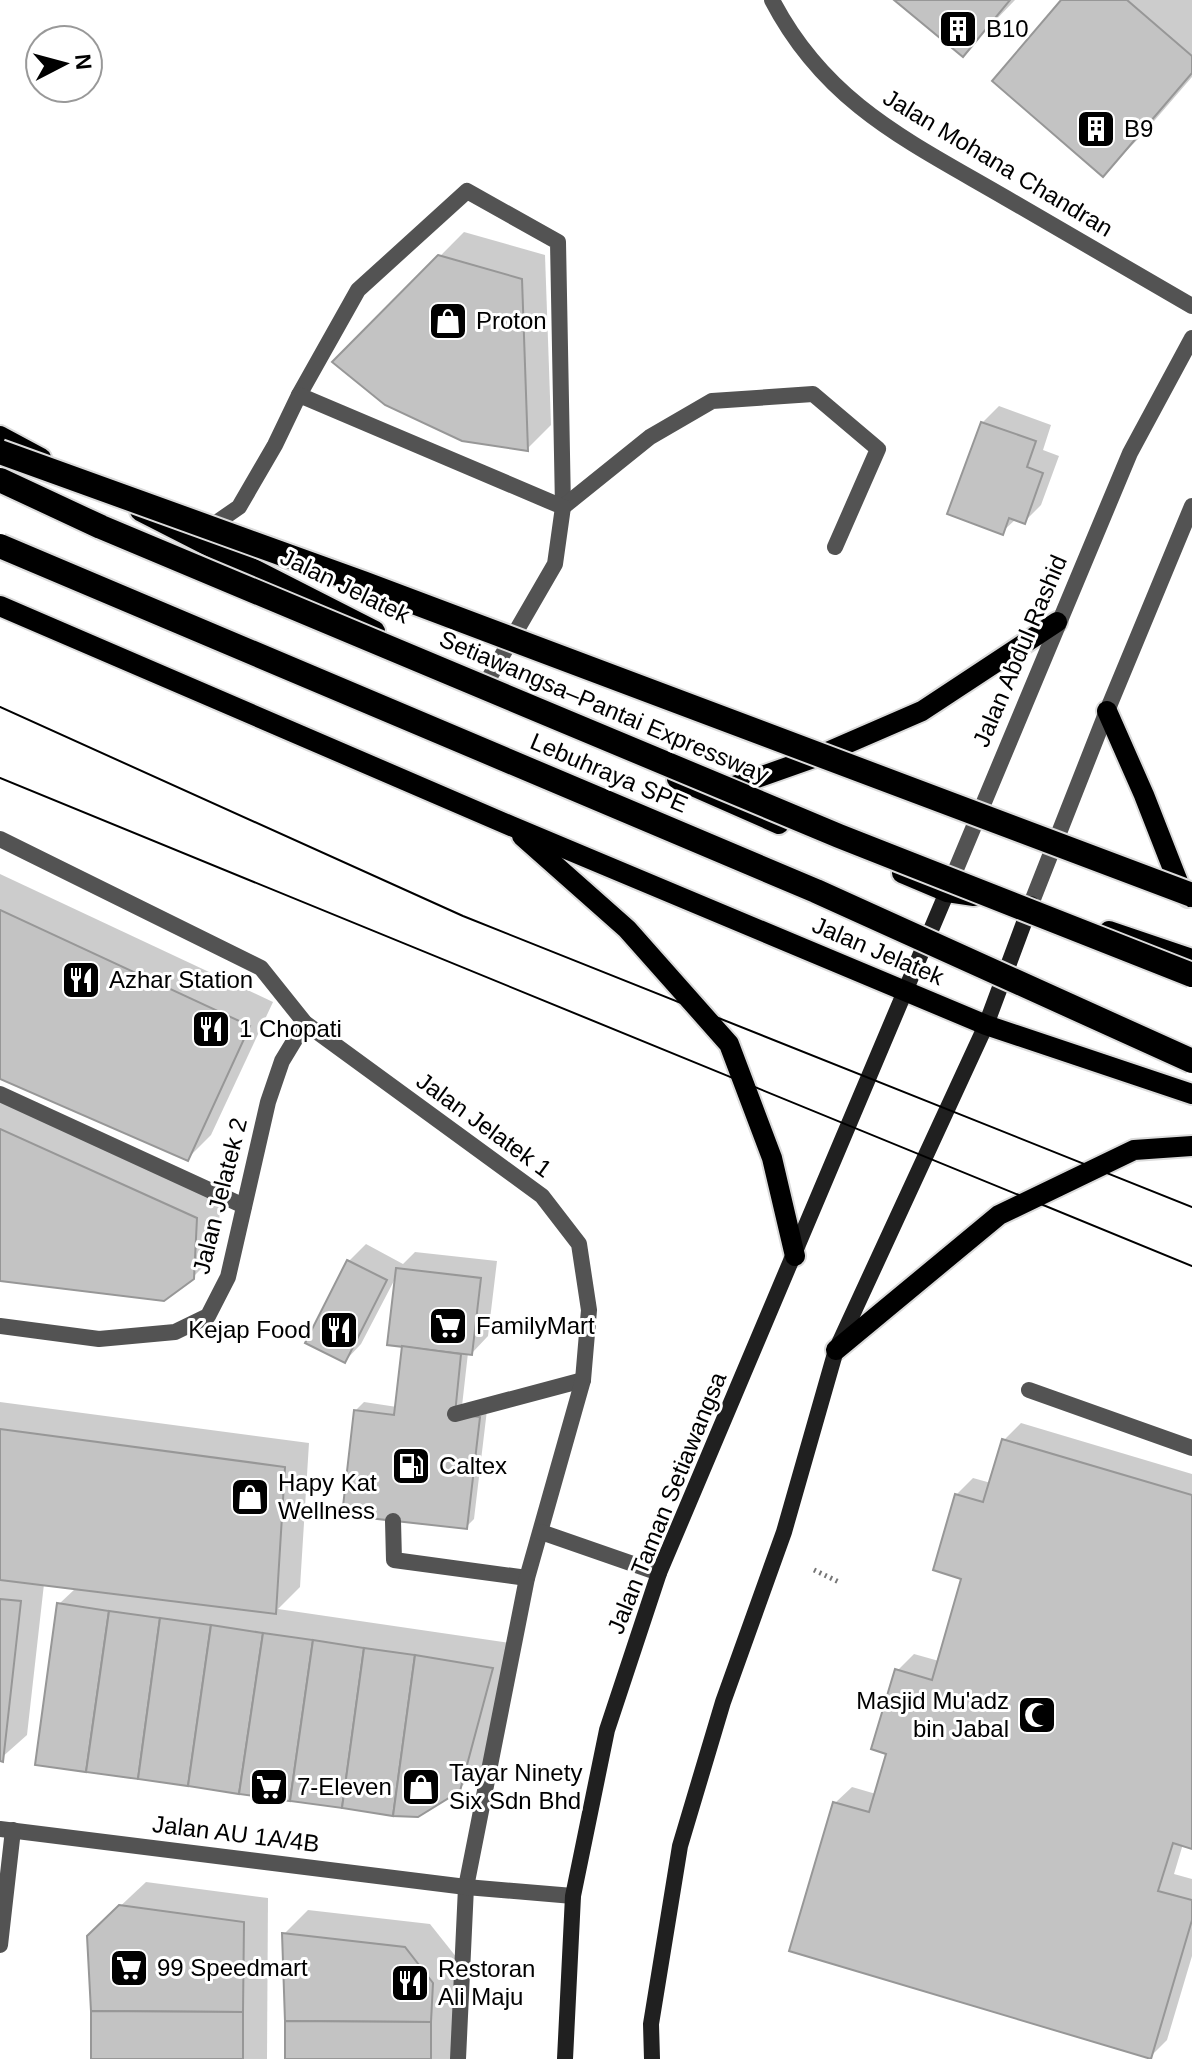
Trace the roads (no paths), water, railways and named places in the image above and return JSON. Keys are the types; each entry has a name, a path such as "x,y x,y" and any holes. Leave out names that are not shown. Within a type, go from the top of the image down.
{"highway":[{"path":"0,452 363,583 1192,895"},
{"name":"Setiawangsa–Pantai Expressway","path":"0,480 101,527 839,836 1192,975"},
{"name":"Lebuhraya SPE","path":"0,546 816,891 1192,1061"}],"main road":[{"name":"Jalan Jelatek","path":"0,436 192,539 709,795 947,892 1031,904 1192,959"},
{"name":"Jalan Jelatek","path":"0,606 511,826 986,1025 1192,1094"},
{"path":"709,795 816,757 922,711 1057,622"},
{"path":"1107,711 1180,887 1192,902"},
{"path":"511,826 627,929 729,1044 772,1158 795,1256"},
{"name":"Jalan Abdul Rashid","path":"906,990 947,892"},
{"path":"652,2059 651,2024 680,1846 723,1702 784,1532 836,1350 986,1025 1031,904"},
{"name":"Jalan Taman Setiawangsa","path":"565,2059 573,1896 607,1730 659,1573 906,990"},
{"path":"836,1350 999,1215 1134,1150 1192,1146"}],"street":[{"name":"Jalan Mohana Chandran","path":"772,0 786,27 822,74 883,126 1192,306"},
{"path":"192,539 239,507 358,290 467,191 558,242 563,507 555,564 485,685"},
{"name":"Jalan Abdul Rashid","path":"947,892 1130,453 1192,338"},
{"path":"563,507 650,437 712,401 813,394 878,449 835,547"},
{"path":"299,395 563,507"},
{"path":"1031,904 1192,506"},
{"name":"Jalan Jelatek 1","path":"0,839 261,968 305,1023 542,1196 579,1244 589,1310 583,1380 527,1578 466,1887"},
{"name":"Jalan Jelatek 2","path":"0,1326 99,1339 175,1332 208,1316 228,1277 273,1088 282,1061 305,1023"},
{"path":"0,1094 244,1206"},
{"path":"455,1414 583,1380"},
{"path":"1029,1390 1192,1448"},
{"path":"393,1521 394,1560 527,1578"},
{"path":"541,1532 659,1573"},
{"path":"0,1945 6,1830"},
{"name":"Jalan AU 1A/4B","path":"6,1830 466,1887 573,1896"},
{"path":"458,2059 466,1887"}],"tram line":[{"path":"0,707 463,916 1192,1207"},
{"path":"0,778 1192,1266"}],"place":[{"name":"B10","path":"958,29"},
{"name":"B9","path":"1096,129"},
{"name":"Proton","path":"448,321"},
{"name":"Azhar Station","path":"81,980"},
{"name":"1 Chopati","path":"211,1029"},
{"name":"FamilyMart","path":"448,1326"},
{"name":"Kejap Food","path":"339,1330"},
{"name":"Caltex","path":"411,1466"},
{"name":"Hapy Kat Wellness","path":"250,1497"},
{"name":"Masjid Mu'adz bin Jabal","path":"1037,1715"},
{"name":"7-Eleven","path":"269,1787"},
{"name":"Tayar Ninety Six Sdn Bhd","path":"421,1787"},
{"name":"99 Speedmart","path":"129,1968"},
{"name":"Restoran Ali Maju","path":"410,1983"}]}
